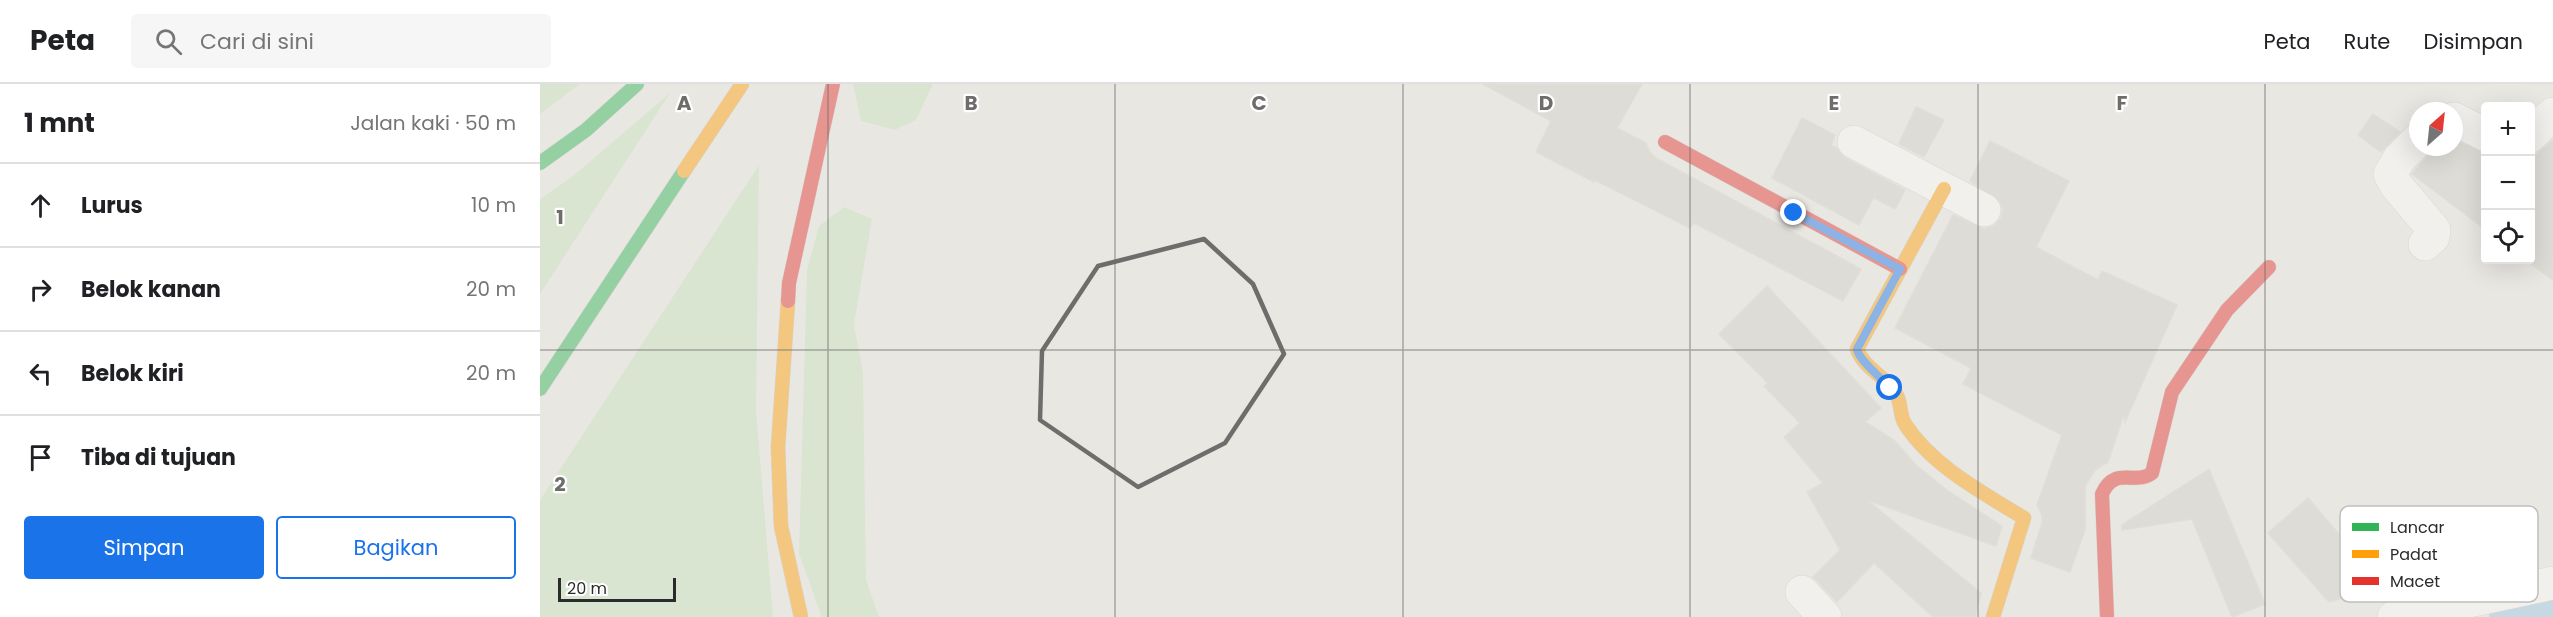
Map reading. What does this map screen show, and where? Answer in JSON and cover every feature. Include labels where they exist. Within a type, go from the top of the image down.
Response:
[{"type":"main road","points":[[540,163],[586,130],[637,84]]},
{"type":"main road","points":[[540,389],[742,84]]},
{"type":"main road","points":[[801,617],[781,525],[778,447],[789,283],[833,84]]},
{"type":"main road","points":[[1665,142],[1900,269]]},
{"type":"main road","points":[[1944,189],[1859,342],[1858,355],[1897,394],[1904,422],[1926,448],[1967,481],[2024,518],[1993,617]]},
{"type":"main road","points":[[2107,617],[2102,494],[2105,484],[2113,478],[2147,477],[2152,472],[2172,392],[2227,309],[2269,267]]},
{"type":"street","points":[[2535,131],[2553,114]]},
{"type":"street","points":[[2463,124],[2481,132]]},
{"type":"street","points":[[1854,142],[1983,210]]},
{"type":"street","points":[[2409,149],[2399,159],[2390,174],[2396,185],[2434,230],[2433,237],[2425,244]]},
{"type":"street","points":[[2538,587],[2553,584]]},
{"type":"street","points":[[1802,592],[1825,617]]},
{"type":"street","points":[[2394,617],[2466,602]]},
{"type":"highlighted area","points":[[1204,239],[1253,284],[1284,354],[1225,443],[1138,487],[1040,420],[1042,351],[1098,266]]},
{"type":"green space","points":[[540,84],[580,84],[540,114]]},
{"type":"green space","points":[[853,84],[933,84],[916,120],[895,130],[861,121]]},
{"type":"green space","points":[[670,93],[540,294],[540,199],[573,176]]},
{"type":"green space","points":[[759,165],[756,410],[773,617],[540,617],[540,500]]},
{"type":"green space","points":[[844,207],[872,219],[854,324],[863,373],[866,580],[879,617],[822,617],[799,554],[807,270],[819,226]]},
{"type":"building","points":[[1483,84],[1642,84],[1617,128],[1646,143],[1649,151],[1656,158],[1861,269],[1843,301],[1694,223],[1690,228],[1595,180],[1594,182],[1536,152],[1551,121]]},
{"type":"building","points":[[1916,107],[1944,120],[1924,157],[1899,144]]},
{"type":"building","points":[[2373,114],[2400,132],[2381,152],[2358,135]]},
{"type":"building","points":[[1802,118],[1835,135],[1831,145],[1837,148],[1845,158],[1905,190],[1895,209],[1874,198],[1879,187],[1859,225],[1772,178]]},
{"type":"building","points":[[2553,140],[2553,280],[2531,264],[2535,264],[2535,157]]},
{"type":"building","points":[[1990,141],[2069,181],[2036,247],[2098,280],[2102,271],[2177,305],[2125,422],[2124,414],[2108,462],[2095,470],[2085,486],[2085,530],[2070,572],[2031,558],[2042,523],[2042,515],[2037,505],[2062,435],[1963,384],[1971,368],[1895,328],[1953,215],[1984,229],[1994,226],[2001,218],[2003,209],[1999,200],[1970,181]]},
{"type":"building","points":[[2463,144],[2481,151],[2481,226],[2412,174],[2428,156],[2463,156]]},
{"type":"building","points":[[1767,286],[1881,408],[1865,422],[1894,440],[1916,465],[1948,491],[2002,526],[1996,546],[1867,500],[1981,593],[1975,617],[1933,617],[1874,563],[1837,602],[1813,577],[1840,550],[1807,492],[1823,483],[1784,437],[1800,423],[1764,386],[1768,383],[1719,334]]},
{"type":"building","points":[[2209,469],[2265,604],[2232,617],[2192,519],[2122,530],[2122,525]]},
{"type":"building","points":[[2308,498],[2340,535],[2340,599],[2329,602],[2268,533]]},
{"type":"waterway","points":[[2524,617],[2553,611]]},
{"type":"traffic: fast","points":[[540,163],[586,130],[637,84]]},
{"type":"traffic: fast","points":[[540,389],[684,171]]},
{"type":"traffic: slow","points":[[684,171],[742,84]]},
{"type":"traffic: slow","points":[[1944,189],[1857,349],[1865,362],[1892,388],[1898,398],[1905,424],[1929,453],[1959,477],[2024,518],[1993,617]]},
{"type":"traffic: slow","points":[[788,301],[778,447],[781,526],[801,617]]},
{"type":"traffic: jam","points":[[788,301],[789,283],[833,84]]},
{"type":"traffic: jam","points":[[1665,142],[1900,269]]},
{"type":"traffic: jam","points":[[2107,617],[2102,494],[2113,480],[2139,478],[2152,473],[2172,392],[2227,310],[2269,267]]},
{"type":"route","points":[[1794,213],[1900,269],[1857,349],[1858,355],[1878,372],[1890,388]]}]
